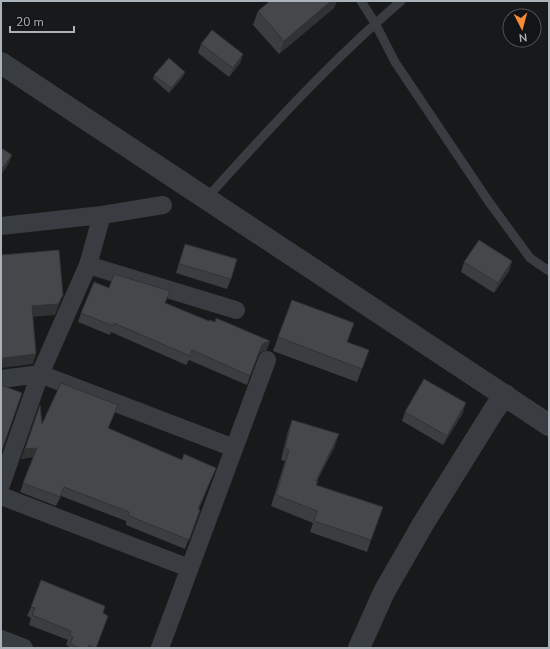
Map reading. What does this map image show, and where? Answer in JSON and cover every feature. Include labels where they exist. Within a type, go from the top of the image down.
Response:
[{"type":"street","points":[[1,63],[549,425]]},
{"type":"street","points":[[1,226],[102,215],[163,205]]},
{"type":"street","points":[[1,485],[40,374],[76,296],[88,265],[102,215]]},
{"type":"street","points":[[88,265],[236,310]]},
{"type":"street","points":[[160,648],[267,360]]},
{"type":"street","points":[[1,379],[40,374],[234,448]]},
{"type":"street","points":[[359,648],[384,592],[423,524],[494,410],[505,395]]},
{"type":"street","points":[[1,496],[189,568]]},
{"type":"street","points":[[1,639],[24,648]]},
{"type":"lane","points":[[361,1],[376,23],[395,62],[489,202],[530,258],[549,271]]},
{"type":"lane","points":[[206,199],[284,112],[376,23],[401,1]]},
{"type":"building","points":[[270,1],[331,1],[284,41],[258,11]]},
{"type":"building","points":[[212,30],[243,54],[233,68],[201,44]]},
{"type":"building","points":[[169,58],[185,72],[171,88],[154,75]]},
{"type":"building","points":[[1,148],[12,155],[1,170]]},
{"type":"building","points":[[479,240],[512,261],[498,283],[464,262]]},
{"type":"building","points":[[185,244],[237,259],[231,279],[179,264]]},
{"type":"building","points":[[59,250],[63,295],[58,304],[32,306],[36,354],[1,359],[1,255]]},
{"type":"building","points":[[114,274],[170,291],[165,303],[209,321],[215,322],[216,318],[270,341],[264,343],[261,347],[250,376],[192,350],[190,356],[114,323],[113,326],[81,313],[94,282],[109,288]]},
{"type":"building","points":[[292,300],[354,323],[347,342],[369,350],[362,369],[278,337]]},
{"type":"building","points":[[424,379],[466,403],[447,436],[405,412]]},
{"type":"building","points":[[61,383],[118,405],[108,428],[182,460],[184,454],[216,468],[198,509],[200,510],[189,540],[129,516],[129,512],[64,487],[60,497],[23,483],[37,448],[25,449],[40,405],[42,424]]},
{"type":"building","points":[[1,385],[22,393],[2,450],[1,450]]},
{"type":"building","points":[[292,420],[339,434],[316,481],[318,481],[316,485],[383,507],[371,540],[314,521],[317,511],[276,495],[289,450],[285,448]]},
{"type":"building","points":[[41,580],[105,606],[103,613],[108,616],[96,648],[89,645],[88,648],[81,648],[70,644],[73,637],[70,635],[71,631],[32,615],[35,608],[31,607]]}]
